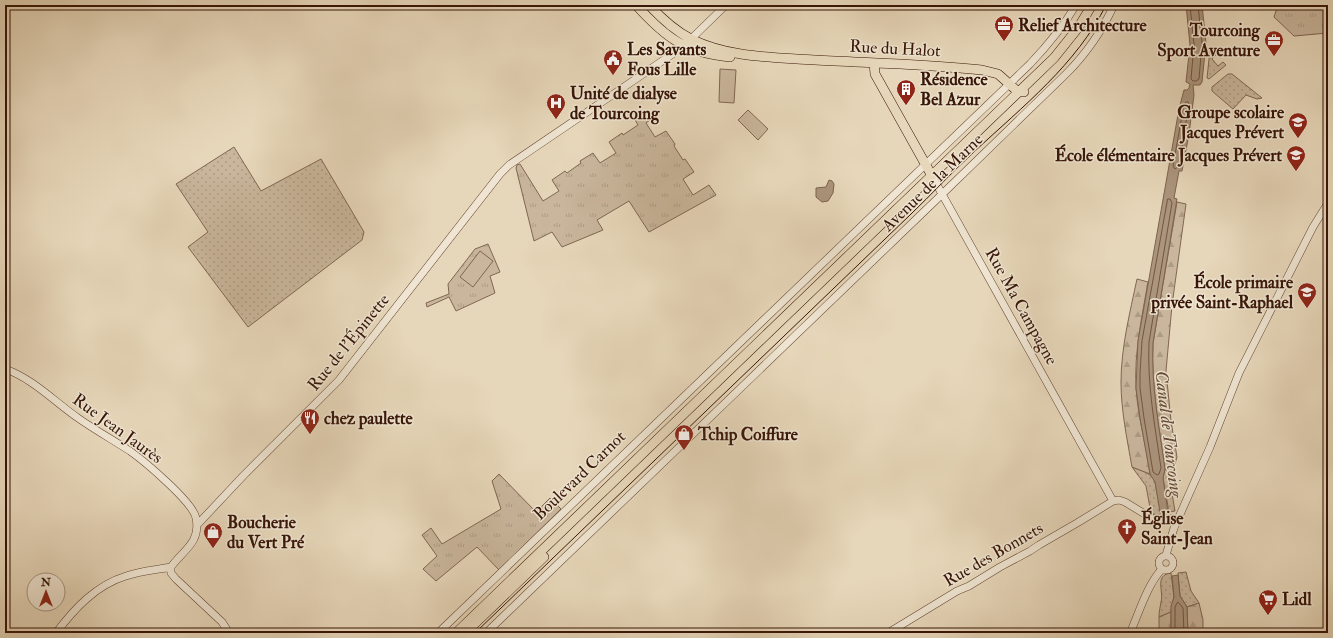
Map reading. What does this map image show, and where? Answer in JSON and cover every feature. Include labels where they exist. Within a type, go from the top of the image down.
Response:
[{"type":"main road","name":"Rue du Halot","points":[[636,5],[658,29],[683,45],[697,51],[716,55],[748,58],[775,57]]},
{"type":"main road","name":"Rue du Halot","points":[[649,5],[670,25],[691,39],[726,51],[775,57],[987,71],[998,74],[1023,92]]},
{"type":"main road","name":"Avenue de la Marne","points":[[1023,92],[1078,28],[1092,5]]},
{"type":"main road","name":"Avenue de la Marne","points":[[750,355],[1072,46],[1098,5]]},
{"type":"main road","name":"Rue Ma Campagne","points":[[874,63],[875,74],[933,179]]},
{"type":"main road","name":"Boulevard Carnot","points":[[456,633],[750,355]]},
{"type":"main road","name":"Boulevard Carnot","points":[[465,633],[750,355]]},
{"type":"street","name":"Rue de l'Épinette","points":[[197,525],[339,380],[500,174],[509,165],[646,72],[683,45],[726,5]]},
{"type":"street","name":"Avenue de la Marne","points":[[742,340],[1046,47],[1061,29],[1076,5]]},
{"type":"street","name":"Avenue de la Marne","points":[[486,633],[942,195],[1074,66],[1096,37],[1114,5]]},
{"type":"street","name":"Rue Ma Campagne","points":[[933,179],[1113,501]]},
{"type":"street","points":[[1166,556],[1171,536],[1210,447],[1239,373],[1310,232],[1328,203]]},
{"type":"street","name":"Boulevard Carnot","points":[[438,633],[742,340]]},
{"type":"street","name":"Rue Jean Jaurès","points":[[5,369],[25,379],[87,425],[135,455],[184,498],[195,515],[197,525]]},
{"type":"street","points":[[1113,501],[1119,500],[1125,502],[1153,519],[1169,518],[1177,521]]},
{"type":"street","name":"Rue des Bonnets","points":[[888,633],[952,594],[969,586],[1030,551],[1039,544],[1113,501]]},
{"type":"street","points":[[56,633],[86,599],[106,584],[132,574],[171,567],[193,542],[197,525]]},
{"type":"street","points":[[1166,556],[1172,559],[1173,565],[1169,570],[1162,569],[1159,566],[1159,560],[1161,557],[1166,556]]},
{"type":"street","points":[[171,567],[171,573],[176,580],[222,622],[229,633]]},
{"type":"street","points":[[1130,633],[1156,576],[1162,569]]},
{"type":"green space","points":[[1278,5],[1328,5],[1328,33],[1294,36],[1274,17]]},
{"type":"green space","points":[[1210,50],[1216,55],[1212,59],[1218,66],[1223,62],[1226,65],[1209,79],[1207,78]]},
{"type":"green space","points":[[720,69],[736,70],[734,103],[719,102]]},
{"type":"green space","points":[[1228,74],[1232,74],[1262,98],[1257,99],[1246,95],[1233,109],[1212,91],[1212,87]]},
{"type":"green space","points":[[748,110],[768,129],[758,140],[738,120]]},
{"type":"green space","points":[[640,114],[642,117],[646,115],[650,120],[646,123],[655,137],[666,131],[683,160],[685,159],[694,172],[683,179],[693,195],[709,185],[716,195],[649,232],[629,201],[597,220],[603,230],[562,247],[552,232],[534,241],[516,168],[517,165],[520,164],[543,201],[559,191],[552,180],[565,171],[567,173],[581,163],[580,161],[593,153],[600,163],[616,153],[609,142],[638,125],[634,118]]},
{"type":"green space","points":[[234,147],[261,191],[321,159],[364,232],[362,240],[248,327],[188,247],[208,232],[176,184]]},
{"type":"green space","points":[[1177,202],[1186,204],[1172,305],[1166,371],[1171,421],[1177,457],[1174,467],[1165,469],[1154,390],[1153,343]]},
{"type":"green space","points":[[488,244],[500,272],[490,276],[495,293],[456,311],[449,297],[427,307],[426,303],[449,294],[448,284],[475,249]]},
{"type":"green space","points":[[480,251],[493,261],[473,287],[460,277]]},
{"type":"green space","points":[[1137,279],[1148,282],[1136,361],[1136,388],[1138,410],[1150,474],[1132,467],[1121,393],[1121,369],[1124,343]]},
{"type":"green space","points":[[1132,467],[1145,472],[1151,476],[1155,482],[1161,514],[1155,515],[1151,513],[1146,486]]},
{"type":"green space","points":[[1174,467],[1170,482],[1175,511],[1169,512],[1163,478],[1165,469]]},
{"type":"green space","points":[[499,474],[536,512],[550,498],[561,509],[499,570],[477,547],[436,581],[423,569],[437,556],[422,535],[431,528],[442,544],[501,509],[492,481]]},
{"type":"green space","points":[[1186,572],[1191,591],[1199,603],[1187,607],[1180,596],[1178,573]]},
{"type":"green space","points":[[1171,573],[1174,597],[1171,612],[1159,617],[1162,598],[1161,580],[1166,574]]},
{"type":"green space","points":[[1199,603],[1203,620],[1203,633],[1188,633],[1187,607]]},
{"type":"green space","points":[[1171,612],[1171,633],[1159,633],[1159,617]]},
{"type":"water","points":[[1186,5],[1202,5],[1206,43],[1202,82],[1200,85],[1193,85],[1194,95],[1189,134],[1182,171],[1179,171],[1174,198],[1177,199],[1153,343],[1154,390],[1165,469],[1163,478],[1168,512],[1160,512],[1155,482],[1150,474],[1136,388],[1138,341],[1179,109],[1184,90],[1189,88],[1190,84],[1186,82],[1190,45]]},
{"type":"water","points":[[829,180],[834,184],[833,193],[828,201],[822,202],[816,197],[816,188],[826,187]]},
{"type":"water","points":[[1178,575],[1180,596],[1187,607],[1188,633],[1171,633],[1171,606],[1174,597],[1172,576]]},
{"type":"tram line","points":[[475,633],[967,159],[1047,84],[1080,47],[1106,5]]},
{"type":"place","name":"Relief Architecture","points":[[1004,42]]},
{"type":"place","name":"Tourcoing Sport Aventure","points":[[1274,57]]},
{"type":"place","name":"Les Savants Fous Lille","points":[[613,76]]},
{"type":"place","name":"Résidence Bel Azur","points":[[906,106]]},
{"type":"place","name":"Unité de dialyse de Tourcoing","points":[[556,120]]},
{"type":"place","name":"Groupe scolaire Jacques Prévert","points":[[1298,139]]},
{"type":"place","name":"École élémentaire Jacques Prévert","points":[[1296,172]]},
{"type":"place","name":"École primaire privée Saint-Raphael","points":[[1307,309]]},
{"type":"place","name":"chez paulette","points":[[310,435]]},
{"type":"place","name":"Tchip Coiffure","points":[[684,451]]},
{"type":"place","name":"Église Saint-Jean","points":[[1127,545]]},
{"type":"place","name":"Boucherie du Vert Pré","points":[[213,549]]},
{"type":"place","name":"Lidl","points":[[1268,616]]},
{"type":"water label","name":"Canal de Tourcoing","points":[[1169,434]]}]
